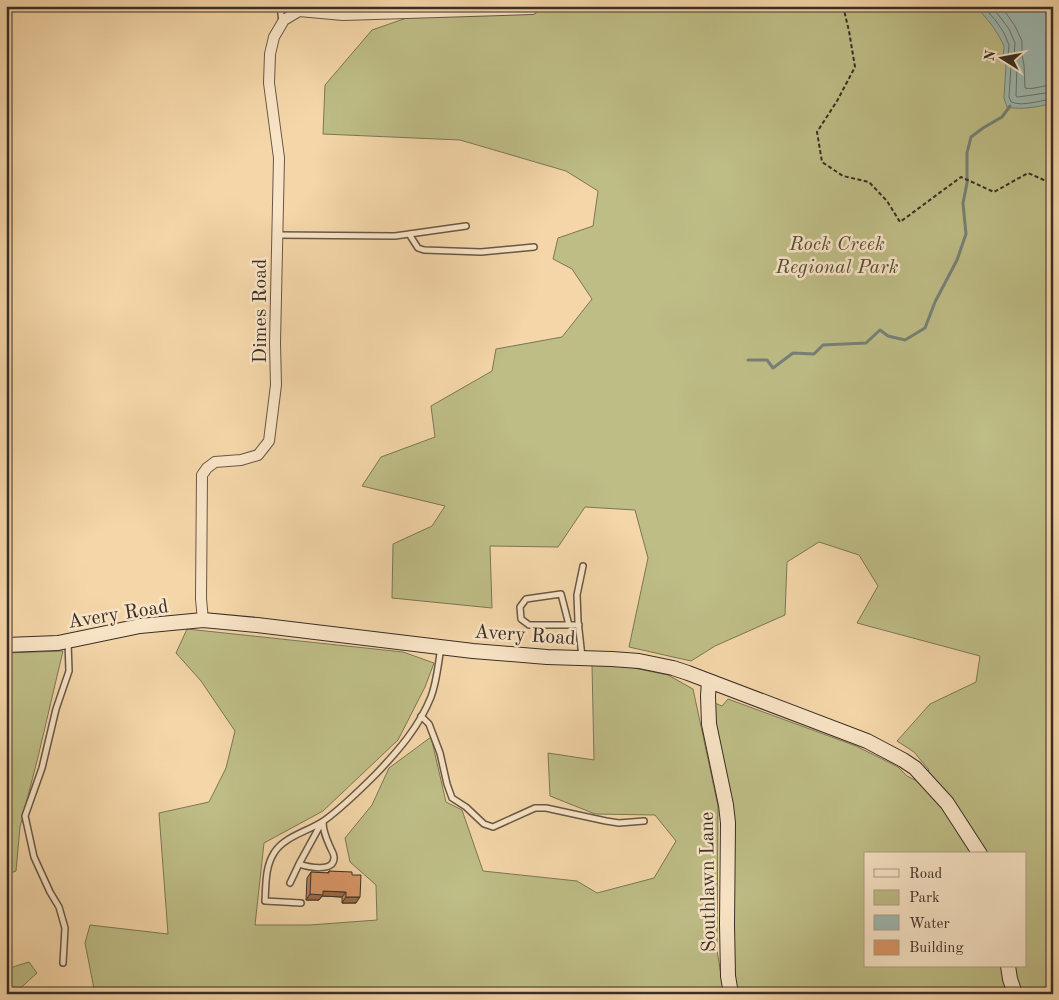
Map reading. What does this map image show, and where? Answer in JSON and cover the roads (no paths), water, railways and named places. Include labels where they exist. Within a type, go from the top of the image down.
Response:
[{"type":"street","points":[[282,23],[299,11],[343,16],[532,9]]},
{"type":"street","name":"Dimes Road","points":[[203,620],[200,599],[202,475],[215,462],[241,460],[258,455],[270,441],[276,385],[275,342],[279,158],[269,83],[270,54],[274,37],[282,23]]},
{"type":"street","name":"Avery Road","points":[[6,646],[58,643],[140,626],[203,620],[441,648],[538,656],[612,659],[657,664],[673,668],[867,741],[903,760],[915,768],[947,803],[979,852]]},
{"type":"street","name":"Southlawn Lane","points":[[709,682],[709,724],[728,823],[727,924],[728,976],[731,994]]},
{"type":"street","points":[[1008,968],[1015,994]]},
{"type":"lane","points":[[280,6],[282,23]]},
{"type":"lane","points":[[277,235],[396,236],[466,226]]},
{"type":"lane","points":[[409,234],[418,248],[424,250],[481,252],[534,247]]},
{"type":"lane","points":[[582,658],[577,596],[583,566]]},
{"type":"lane","points":[[569,625],[561,594],[526,599],[520,607],[520,618],[529,625],[569,625],[578,625]]},
{"type":"lane","points":[[63,964],[65,928],[59,907],[34,857],[25,816],[42,768],[56,709],[69,671],[68,641]]},
{"type":"lane","points":[[301,903],[265,901],[266,874],[274,853],[280,846],[322,822],[345,805],[395,754],[412,732],[431,696],[441,648]]},
{"type":"lane","points":[[421,716],[429,724],[440,753],[452,798],[466,807],[484,824],[493,827],[534,808],[546,808],[606,822],[644,821]]},
{"type":"lane","points":[[299,864],[324,868],[332,862],[334,857],[323,830],[322,822]]},
{"type":"lane","points":[[290,883],[322,822]]},
{"type":"water","points":[[976,6],[1053,6],[1053,103],[1030,108],[1007,107],[1004,98],[1006,66],[1003,57],[1004,46],[991,24]]},
{"type":"waterway","points":[[748,360],[767,360],[773,368],[793,353],[814,354],[823,345],[866,343],[880,330],[888,336],[905,340],[925,328],[935,302],[957,260],[966,234],[963,203],[967,183],[967,153],[971,137],[1002,117],[1010,106]]},
{"type":"park label","name":"Rock Creek Regional Park","points":[[837,254]]}]
